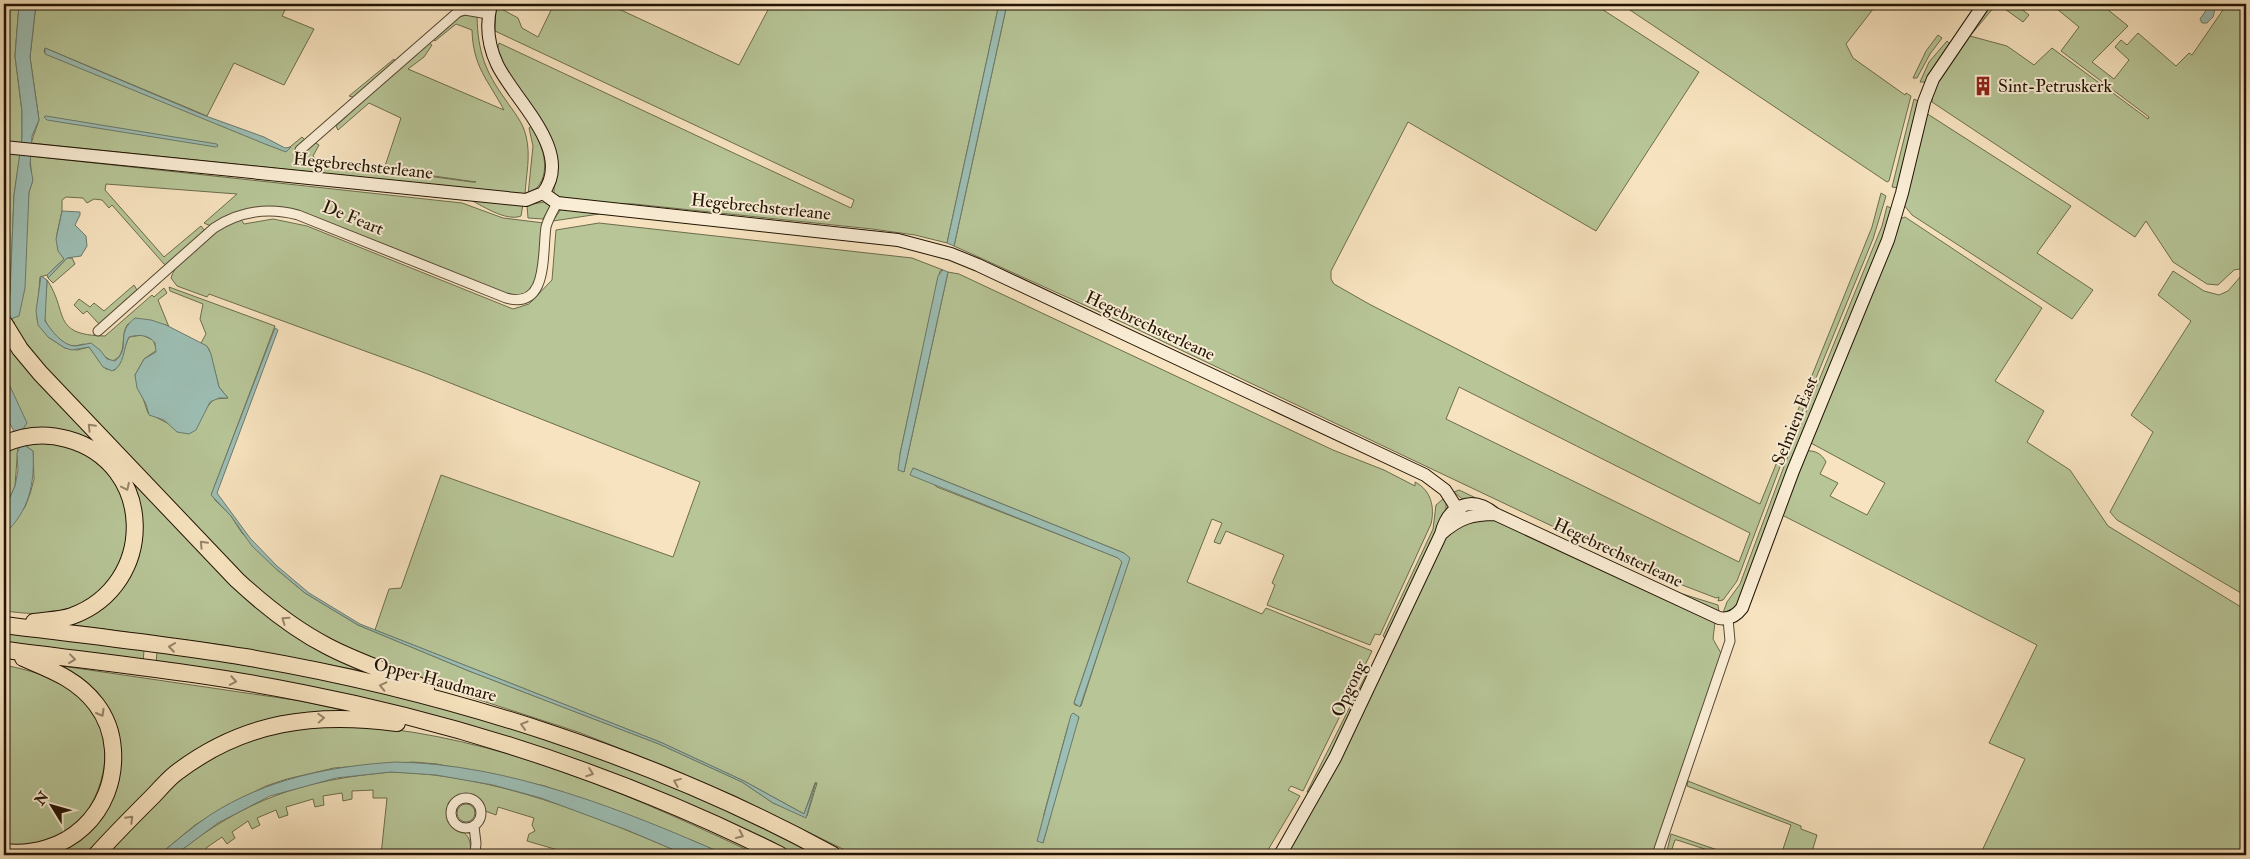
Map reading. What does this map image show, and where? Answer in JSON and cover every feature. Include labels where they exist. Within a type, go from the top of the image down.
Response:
[{"type":"highway","points":[[6,327],[40,373],[232,574],[262,602],[282,618],[326,646],[464,707]]},
{"type":"highway","points":[[4,625],[60,619],[94,605],[118,580],[127,566],[134,547],[135,524],[130,497],[122,480],[110,464],[94,450],[72,440],[50,435],[15,440]]},
{"type":"highway","name":"Opper Haudmare","points":[[4,625],[246,657],[334,674],[424,695],[540,730],[616,756],[722,800],[826,852],[843,855]]},
{"type":"highway","points":[[5,650],[202,676],[301,692],[365,706],[469,734],[595,775],[699,817],[780,855]]},
{"type":"highway","points":[[4,852],[30,853],[53,847],[89,822],[102,804],[113,774],[110,733],[105,717],[88,694],[65,676],[5,650]]},
{"type":"highway","points":[[96,855],[175,774],[217,747],[251,733],[306,719],[334,718],[365,719],[469,734]]},
{"type":"street","name":"Selmien East","points":[[1728,619],[1742,608],[1793,471],[1888,240],[1902,193],[1924,102],[1933,79],[1984,4]]},
{"type":"street","points":[[300,150],[458,12],[490,9],[489,37],[497,63],[543,133],[548,148],[550,175],[543,193]]},
{"type":"street","name":"Hegebrechsterleane","points":[[4,147],[526,200],[543,193],[557,203],[859,235],[911,243],[951,254],[1425,475],[1442,487],[1460,513],[1476,505],[1707,613],[1719,618],[1728,619]]},
{"type":"street","name":"De Feart","points":[[98,331],[214,228],[229,218],[259,211],[298,215],[506,298],[520,299],[532,294],[540,283],[547,226],[557,203]]},
{"type":"street","name":"Opgong","points":[[1280,855],[1335,758],[1441,534],[1446,519],[1460,513]]},
{"type":"street","points":[[1657,855],[1730,641],[1728,619]]},
{"type":"street","points":[[474,827],[475,855]]},
{"type":"green space","points":[[4,4],[19,4],[15,56],[22,111],[22,142],[14,195],[10,294],[8,307],[5,310]]},
{"type":"green space","points":[[36,4],[288,4],[282,16],[314,29],[284,85],[234,63],[207,116],[45,48],[44,52],[285,151],[302,137],[306,141],[296,150],[300,154],[314,142],[319,145],[313,156],[318,161],[472,182],[476,182],[384,169],[401,118],[369,103],[338,130],[336,126],[427,42],[432,45],[424,57],[408,69],[504,110],[478,64],[472,30],[456,24],[435,41],[433,39],[447,25],[458,18],[470,15],[477,17],[479,41],[484,61],[492,79],[525,131],[528,158],[525,194],[31,143],[39,120],[30,57]]},
{"type":"green space","points":[[554,4],[608,4],[739,65],[771,4],[999,4],[947,243],[915,235],[872,229],[634,204],[602,203],[560,197],[554,194],[554,166],[503,67],[497,51],[499,43],[851,208],[854,200],[495,31],[496,6],[518,18],[522,28],[538,37]]},
{"type":"green space","points":[[1007,4],[1594,4],[1699,72],[1596,231],[1408,122],[1331,271],[1331,279],[1334,284],[1369,304],[1760,504],[1872,227],[1881,193],[1886,196],[1873,239],[1786,451],[1737,581],[1723,600],[1718,601],[1719,597],[1716,598],[1651,573],[1126,324],[954,246]],"holes":[[[1459,387],[1750,533],[1739,562],[1446,419]]]},
{"type":"green space","points":[[1621,4],[1877,4],[1846,44],[1853,58],[1905,95],[1906,93],[1911,96],[1889,181],[1887,182]]},
{"type":"green space","points":[[1990,4],[1994,7],[1970,36],[2007,46],[2034,65],[2052,48],[2148,119],[2149,117],[2061,51],[2079,27],[2051,4],[2101,4],[2128,26],[2092,62],[2114,79],[2129,60],[2115,47],[2121,40],[2127,45],[2138,33],[2176,66],[2189,53],[2192,55],[2227,4],[2246,4],[2246,268],[2234,270],[2218,285],[2207,284],[2173,262],[2146,221],[2135,237],[1932,102],[1933,93],[1938,81],[1965,38]]},
{"type":"green space","points":[[1998,4],[2022,4],[2019,7],[2029,15],[2023,22]]},
{"type":"green space","points":[[1938,35],[1942,38],[1930,54],[1917,78],[1913,78],[1926,51]]},
{"type":"green space","points":[[1947,41],[1950,44],[1927,82],[1920,82],[1929,62]]},
{"type":"green space","points":[[394,59],[395,63],[356,98],[349,96]]},
{"type":"green space","points":[[1914,99],[1918,101],[1899,188],[1892,187]]},
{"type":"green space","points":[[1926,113],[2071,206],[2037,253],[2093,290],[2072,319],[1912,215],[1904,205]]},
{"type":"green space","points":[[531,126],[543,153],[544,172],[542,180],[528,195],[533,146],[529,128]]},
{"type":"green space","points":[[30,156],[462,203],[503,218],[544,223],[539,276],[533,289],[517,296],[507,296],[291,211],[259,208],[230,215],[211,226],[204,223],[237,194],[106,184],[105,190],[164,257],[201,226],[205,231],[167,265],[164,264],[112,205],[109,208],[102,200],[94,199],[87,203],[83,198],[66,197],[62,200],[62,211],[57,234],[60,252],[64,259],[47,275],[40,277],[37,319],[48,337],[65,348],[77,350],[89,347],[106,369],[115,370],[129,337],[142,335],[153,340],[157,350],[144,359],[135,375],[148,413],[167,423],[203,412],[214,399],[228,398],[219,387],[209,349],[201,343],[206,334],[200,319],[203,304],[170,291],[169,287],[275,326],[212,493],[215,500],[231,516],[242,533],[275,568],[305,593],[358,625],[469,671],[659,744],[742,782],[773,803],[807,816],[817,783],[815,783],[804,814],[744,781],[660,742],[375,630],[389,589],[401,588],[441,475],[673,557],[700,482],[425,373],[209,294],[207,297],[177,286],[171,278],[181,260],[211,236],[240,218],[244,224],[273,219],[307,226],[513,309],[529,304],[552,280],[556,230],[599,223],[912,258],[943,270],[940,271],[900,454],[904,472],[948,272],[959,274],[1333,450],[1384,470],[1415,486],[1415,482],[1428,494],[1432,505],[1431,524],[1380,635],[1375,634],[1370,645],[1267,605],[1275,585],[1272,583],[1284,555],[1226,531],[1220,544],[1214,542],[1222,523],[1212,519],[1187,582],[1262,614],[1266,608],[1372,651],[1303,791],[1291,786],[1288,790],[1300,796],[1265,855],[1041,855],[1042,850],[1035,849],[1033,855],[855,855],[735,796],[670,768],[578,732],[452,691],[357,653],[303,625],[255,588],[45,368],[12,324],[15,323],[12,320],[29,192],[32,183]],"holes":[[[913,468],[1124,553],[1129,558],[1081,706],[1074,703],[1122,562],[1119,558],[937,487]],[[1079,717],[1074,729],[1043,843],[1044,814],[1068,726]]]},
{"type":"green space","points":[[467,198],[523,204],[521,216],[508,217],[501,215]]},
{"type":"green space","points":[[544,202],[550,206],[543,219],[528,218],[527,205]]},
{"type":"green space","points":[[1887,206],[1894,210],[1743,596],[1735,608],[1723,613],[1727,602],[1740,584],[1786,461],[1882,226]]},
{"type":"green space","points":[[561,209],[599,214],[553,221]]},
{"type":"green space","points":[[1905,217],[2042,308],[1995,381],[2044,411],[2027,442],[2070,470],[2108,526],[2246,610],[2246,855],[1980,855],[2025,759],[1989,743],[2037,645],[1780,514],[1806,451],[1818,453],[1822,457],[1826,462],[1820,474],[1838,483],[1830,496],[1867,515],[1885,483],[1809,442],[1900,219]]},
{"type":"green space","points":[[67,258],[72,258],[75,264],[53,283],[48,278]]},
{"type":"green space","points":[[2173,271],[2204,291],[2219,295],[2228,291],[2241,276],[2246,276],[2246,596],[2117,520],[2110,512],[2153,432],[2131,415],[2191,321],[2158,295]]},
{"type":"green space","points":[[47,280],[54,292],[64,320],[68,326],[76,331],[88,335],[105,336],[152,295],[154,297],[164,288],[167,293],[158,300],[169,327],[166,325],[128,324],[125,329],[122,350],[117,358],[112,361],[84,344],[68,345],[54,334],[45,319]]},
{"type":"green space","points":[[134,285],[137,290],[99,324],[87,311],[83,314],[74,305],[79,299],[90,307],[94,303],[104,311]]},
{"type":"green space","points":[[4,336],[240,587],[368,672],[223,645],[58,623],[89,611],[137,539],[110,460],[24,433],[5,373]]},
{"type":"green space","points":[[26,443],[64,446],[87,455],[100,466],[115,484],[124,505],[127,527],[124,549],[116,569],[104,587],[86,602],[57,613],[34,614],[4,611],[4,534],[25,507],[34,479],[33,451],[27,447]]},
{"type":"green space","points":[[18,446],[15,486],[4,510],[4,451]]},
{"type":"green space","points":[[1459,490],[1673,591],[1718,605],[1719,612],[1461,498],[1454,492]]},
{"type":"green space","points":[[1443,499],[1446,503],[1446,510],[1386,638],[1383,636],[1433,529],[1436,505]]},
{"type":"green space","points":[[1478,518],[1497,521],[1715,622],[1713,639],[1722,655],[1653,855],[1284,855],[1446,537],[1451,530]]},
{"type":"green space","points":[[4,632],[144,650],[143,663],[4,645]]},
{"type":"green space","points":[[157,651],[323,678],[499,722],[655,778],[822,855],[791,855],[736,828],[576,762],[156,665]]},
{"type":"green space","points":[[4,665],[46,676],[74,692],[94,711],[104,740],[105,756],[99,787],[82,818],[73,829],[65,834],[57,838],[31,844],[4,846]]},
{"type":"green space","points":[[55,665],[301,701],[360,714],[213,741],[181,759],[90,855],[36,855],[103,810],[112,729]]},
{"type":"green space","points":[[1367,673],[1369,677],[1342,734],[1310,792],[1307,792]]},
{"type":"green space","points":[[307,726],[390,729],[438,737],[532,761],[624,795],[758,855],[726,855],[545,786],[437,764],[413,762],[334,768],[287,779],[266,786],[228,805],[195,825],[159,855],[104,855],[168,788],[182,775],[212,754],[245,740]]},
{"type":"green space","points":[[391,772],[430,774],[468,780],[542,799],[615,825],[686,855],[647,855],[634,851],[632,855],[575,855],[527,841],[529,834],[535,831],[532,825],[534,818],[498,807],[496,815],[485,811],[477,799],[465,796],[453,801],[449,814],[451,821],[469,839],[470,855],[463,855],[463,853],[453,849],[449,855],[381,855],[387,798],[373,798],[373,790],[352,791],[352,799],[343,801],[342,793],[323,796],[324,805],[315,807],[313,799],[286,807],[288,815],[279,818],[276,810],[257,818],[260,825],[252,829],[248,821],[232,832],[235,838],[227,844],[222,837],[206,848],[209,855],[175,855],[226,820],[251,806],[276,796],[330,780]]},
{"type":"green space","points":[[1688,781],[1801,826],[1801,829],[1817,835],[1811,855],[1781,855],[1791,825],[1687,786]]},
{"type":"green space","points":[[466,804],[472,807],[475,813],[472,819],[466,822],[460,819],[457,813],[460,807]]},
{"type":"green space","points":[[1671,834],[1732,855],[1723,855],[1677,840],[1675,840],[1671,852],[1667,851]]},
{"type":"water","points":[[19,4],[36,4],[30,57],[39,120],[32,136],[30,165],[33,180],[29,192],[25,288],[19,316],[13,318],[4,336],[4,325],[10,294],[14,195],[22,138],[22,111],[15,56]]},
{"type":"water","points":[[999,4],[1007,4],[954,246],[947,243]]},
{"type":"water","points":[[2209,6],[2215,9],[2213,17],[2207,23],[2202,23],[2200,19]]},
{"type":"water","points":[[45,48],[203,115],[264,137],[285,148],[291,147],[286,152],[265,144],[45,54]]},
{"type":"water","points":[[44,117],[217,144],[218,146],[47,120]]},
{"type":"water","points":[[62,211],[80,212],[75,225],[86,236],[87,246],[81,256],[67,258],[48,278],[47,275],[64,259],[58,251],[56,239]]},
{"type":"water","points":[[943,270],[948,272],[904,472],[898,470],[900,454],[938,276]]},
{"type":"water","points":[[41,276],[47,280],[45,321],[65,343],[74,346],[91,343],[107,359],[115,361],[122,351],[125,330],[135,318],[151,320],[166,325],[207,346],[211,354],[219,387],[228,398],[219,398],[210,402],[196,430],[189,434],[177,432],[164,420],[149,415],[146,404],[137,388],[135,375],[144,359],[156,352],[155,343],[150,338],[144,336],[129,337],[122,361],[112,371],[103,367],[89,347],[72,350],[65,348],[48,337],[38,325],[36,311]]},
{"type":"water","points":[[275,328],[278,330],[217,493],[250,538],[277,566],[309,593],[360,624],[660,742],[744,781],[804,814],[816,782],[806,818],[773,803],[742,782],[659,744],[469,671],[358,625],[305,593],[275,568],[252,546],[231,516],[211,495]]},
{"type":"water","points":[[4,365],[9,384],[27,423],[23,429],[27,447],[33,451],[33,474],[25,507],[13,525],[4,534],[4,511],[15,486],[18,470],[17,453],[19,449],[14,431],[4,413]]},
{"type":"water","points":[[913,468],[1124,553],[1130,558],[1080,707],[1074,703],[1122,562],[1118,558],[910,475]]},
{"type":"water","points":[[1073,713],[1079,717],[1043,843],[1037,841]]},
{"type":"water","points":[[396,762],[481,771],[523,780],[607,806],[726,855],[686,855],[627,830],[541,798],[493,785],[436,775],[391,772],[336,778],[270,796],[218,823],[175,855],[159,855],[210,815],[253,792],[299,776],[347,767]]},
{"type":"place","name":"Sint-Petruskerk","points":[[1983,86]]}]
